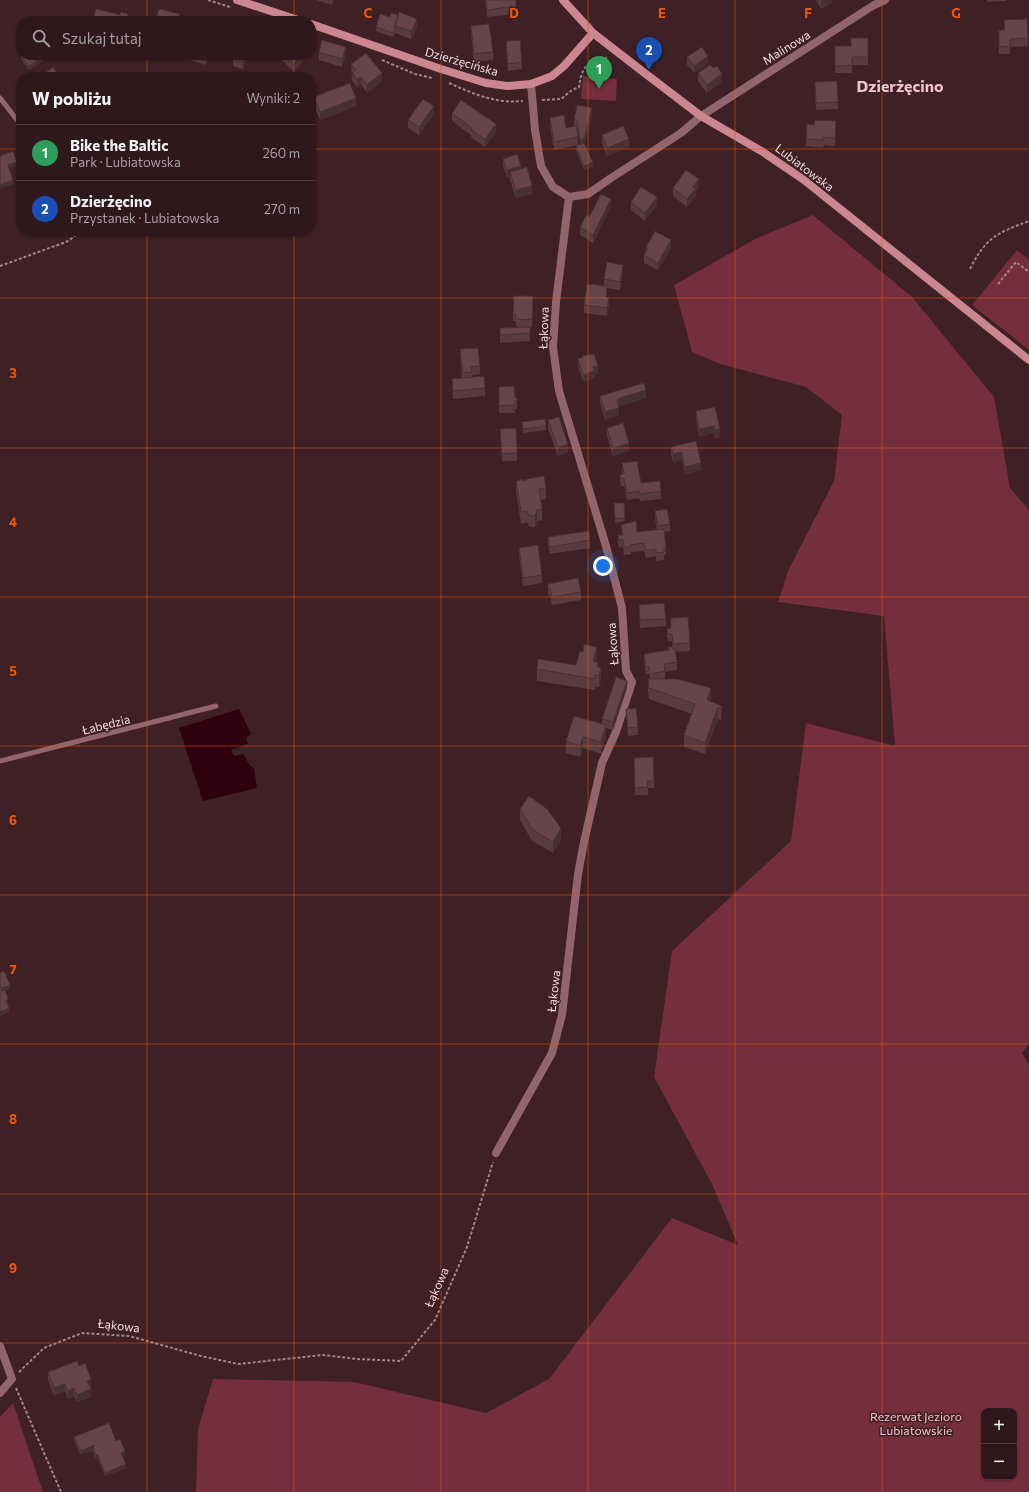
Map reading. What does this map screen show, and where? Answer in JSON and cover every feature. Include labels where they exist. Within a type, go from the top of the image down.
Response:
[{"type":"street","points":[[237,0],[286,16]]},
{"type":"street","name":"Lubiatowska","points":[[563,0],[593,33],[701,116],[763,152],[804,180],[1029,360]]},
{"type":"street","name":"Malinowa","points":[[701,116],[874,3],[885,0]]},
{"type":"street","name":"Dzierżęcińska","points":[[316,26],[441,69],[486,82],[507,86],[531,84],[552,76],[564,66],[593,33]]},
{"type":"street","points":[[531,84],[540,166],[553,187],[569,197],[588,194],[681,133],[701,116]]},
{"type":"street","name":"Łąkowa","points":[[496,1153],[552,1052],[562,1014],[584,842],[602,763],[616,732],[632,682],[626,671],[622,608],[606,546],[559,391],[553,347],[556,302],[569,197]]},
{"type":"street","points":[[0,1346],[12,1379],[0,1393]]},
{"type":"lane","points":[[0,98],[16,119]]},
{"type":"lane","name":"Łabędzia","points":[[0,762],[216,706]]},
{"type":"path","points":[[533,100],[562,99],[572,90],[579,88],[584,67],[599,58],[609,58]]},
{"type":"path","points":[[970,269],[976,257],[994,236],[1003,230],[1029,221]]},
{"type":"path","points":[[0,266],[66,242],[74,236]]},
{"type":"path","points":[[998,284],[1016,262],[1029,272]]},
{"type":"path","name":"Łąkowa","points":[[12,1379],[44,1348],[82,1334],[129,1336],[201,1356],[238,1364],[322,1355],[357,1359],[401,1361],[435,1320],[467,1247],[496,1153]]},
{"type":"path","points":[[12,1379],[61,1492]]},
{"type":"green space","points":[[583,76],[617,79],[616,101],[581,99]]},
{"type":"green space","name":"Rezerwat Jezioro Lubiatowskie","points":[[813,215],[912,297],[994,397],[1010,488],[1029,510],[1029,1044],[1022,1053],[1029,1066],[1029,1492],[196,1492],[198,1429],[213,1379],[354,1382],[486,1413],[549,1379],[672,1218],[738,1245],[712,1184],[654,1077],[672,951],[791,841],[806,723],[895,746],[884,616],[778,602],[788,571],[834,481],[842,415],[806,387],[720,364],[692,352],[674,285],[757,238]]},
{"type":"green space","points":[[1017,250],[1029,260],[1029,350],[972,305]]},
{"type":"green space","points":[[13,1403],[43,1492],[0,1492],[0,1417]]},
{"type":"shaded area","points":[[239,709],[251,734],[246,738],[248,744],[231,750],[234,756],[244,754],[248,763],[254,769],[257,788],[203,801],[179,728]]},
{"type":"building","points":[[486,0],[516,0],[516,6],[487,10]]},
{"type":"building","points":[[96,9],[120,15],[121,12],[128,14],[128,16],[94,16]]},
{"type":"building","points":[[159,9],[180,14],[179,16],[157,16]]},
{"type":"building","points":[[399,12],[417,19],[411,31],[395,26]]},
{"type":"building","points":[[391,13],[398,15],[393,33],[376,27],[380,14],[390,17]]},
{"type":"building","points":[[1027,19],[1028,38],[1010,39],[1010,46],[999,47],[999,30],[1005,30],[1004,20]]},
{"type":"building","points":[[489,24],[493,52],[474,54],[471,26]]},
{"type":"building","points":[[851,38],[868,38],[868,57],[853,57],[852,65],[835,66],[835,46],[851,46]]},
{"type":"building","points":[[322,40],[346,47],[342,59],[319,52]]},
{"type":"building","points":[[520,40],[522,62],[508,64],[506,41]]},
{"type":"building","points":[[702,47],[708,56],[694,66],[687,57]]},
{"type":"building","points":[[366,53],[382,73],[367,85],[361,77],[357,79],[352,73],[356,70],[351,64]]},
{"type":"building","points":[[24,60],[38,60],[29,66]]},
{"type":"building","points":[[289,60],[297,60],[293,64]]},
{"type":"building","points":[[710,65],[713,68],[717,66],[722,74],[707,85],[698,73]]},
{"type":"building","points":[[53,67],[56,72],[46,72]]},
{"type":"building","points":[[837,81],[838,102],[816,103],[815,82]]},
{"type":"building","points":[[350,83],[356,98],[320,112],[316,102],[316,96]]},
{"type":"building","points":[[423,99],[434,106],[419,127],[408,120]]},
{"type":"building","points":[[461,100],[496,124],[485,139],[471,130],[472,128],[452,113]]},
{"type":"building","points":[[577,105],[592,108],[584,139],[580,140],[577,120],[574,119]]},
{"type":"building","points":[[564,115],[566,128],[576,126],[578,137],[554,142],[550,118]]},
{"type":"building","points":[[815,120],[836,121],[835,138],[824,137],[823,140],[806,139],[807,124],[814,125]]},
{"type":"building","points":[[623,126],[629,139],[607,148],[602,135]]},
{"type":"building","points":[[584,143],[593,162],[584,166],[576,146]]},
{"type":"building","points":[[13,151],[16,162],[8,165],[13,180],[0,185],[0,156]]},
{"type":"building","points":[[517,154],[521,166],[507,170],[503,159]]},
{"type":"building","points":[[527,167],[532,186],[516,190],[510,172]]},
{"type":"building","points":[[686,170],[699,179],[693,187],[696,188],[687,199],[673,188]]},
{"type":"building","points":[[641,187],[657,197],[645,213],[631,202]]},
{"type":"building","points":[[601,194],[611,199],[593,235],[580,227],[586,215],[589,217]]},
{"type":"building","points":[[655,231],[671,240],[658,263],[644,255],[648,248],[646,247]]},
{"type":"building","points":[[607,262],[623,265],[620,282],[604,279]]},
{"type":"building","points":[[587,284],[607,286],[606,297],[609,298],[607,308],[584,305]]},
{"type":"building","points":[[514,296],[533,296],[532,319],[516,319],[516,314],[513,314]]},
{"type":"building","points":[[530,327],[530,333],[500,335],[500,328]]},
{"type":"building","points":[[478,348],[480,366],[471,367],[472,372],[463,373],[460,349]]},
{"type":"building","points":[[594,354],[598,366],[593,367],[595,371],[583,375],[578,359],[583,357],[582,356]]},
{"type":"building","points":[[484,376],[485,388],[453,391],[452,379]]},
{"type":"building","points":[[644,383],[646,390],[617,399],[619,408],[605,412],[600,396]]},
{"type":"building","points":[[514,386],[515,398],[517,398],[515,405],[499,406],[499,387]]},
{"type":"building","points":[[715,407],[720,429],[715,430],[714,426],[699,429],[696,411]]},
{"type":"building","points":[[559,417],[568,444],[558,448],[548,420]]},
{"type":"building","points":[[545,419],[546,426],[523,429],[522,422]]},
{"type":"building","points":[[623,423],[629,443],[613,448],[607,428]]},
{"type":"building","points":[[516,428],[517,453],[502,454],[500,429]]},
{"type":"building","points":[[696,441],[701,463],[685,467],[682,452],[673,454],[671,447]]},
{"type":"building","points":[[637,461],[641,483],[660,481],[661,491],[640,494],[639,491],[627,493],[624,478],[621,479],[620,474],[624,474],[622,463]]},
{"type":"building","points":[[544,476],[546,488],[539,489],[542,509],[536,510],[537,512],[535,515],[531,516],[527,511],[521,512],[516,481],[523,479],[523,481]]},
{"type":"building","points":[[614,503],[624,503],[625,518],[615,519]]},
{"type":"building","points":[[667,509],[670,524],[658,526],[655,511]]},
{"type":"building","points":[[636,521],[637,532],[664,529],[666,548],[664,548],[664,552],[656,553],[656,549],[646,550],[644,543],[630,545],[631,547],[624,547],[623,539],[619,540],[618,535],[623,535],[621,525]]},
{"type":"building","points":[[589,531],[590,540],[550,547],[548,537]]},
{"type":"building","points":[[538,545],[542,575],[523,578],[519,548]]},
{"type":"building","points":[[578,578],[581,592],[552,597],[548,584]]},
{"type":"building","points":[[664,603],[666,619],[640,620],[639,605]]},
{"type":"building","points":[[688,617],[690,643],[673,644],[672,634],[668,634],[667,629],[671,628],[671,618]]},
{"type":"building","points":[[584,644],[597,647],[593,661],[598,663],[597,667],[601,668],[599,676],[595,675],[595,679],[537,669],[538,659],[576,665],[580,651],[583,652]]},
{"type":"building","points":[[668,647],[673,647],[673,649],[675,649],[677,662],[664,664],[665,671],[650,674],[649,666],[646,667],[644,654],[669,650]]},
{"type":"building","points":[[616,677],[627,681],[613,722],[602,719]]},
{"type":"building","points":[[648,679],[677,679],[711,688],[707,700],[722,706],[721,708],[718,707],[705,743],[684,735],[695,704],[649,688]]},
{"type":"building","points":[[636,708],[638,727],[628,728],[626,709]]},
{"type":"building","points":[[574,716],[606,725],[601,742],[583,737],[580,746],[566,741]]},
{"type":"building","points":[[653,757],[654,781],[647,781],[648,787],[635,788],[634,758]]},
{"type":"building","points":[[529,796],[547,809],[561,828],[553,842],[532,829],[520,809]]},
{"type":"building","points":[[4,971],[10,985],[1,988],[2,991],[5,990],[9,1008],[0,1012],[0,973]]},
{"type":"building","points":[[77,1361],[79,1366],[85,1363],[91,1379],[87,1381],[91,1389],[77,1395],[74,1388],[68,1391],[65,1384],[54,1388],[48,1372]]},
{"type":"building","points":[[109,1423],[116,1441],[120,1439],[125,1451],[121,1453],[126,1464],[105,1473],[98,1455],[96,1455],[93,1448],[94,1445],[81,1451],[74,1437]]},
{"type":"place","name":"Dzierżęcino","points":[[649,70]]},
{"type":"place","name":"Bike the Baltic","points":[[599,89]]},
{"type":"district","name":"Dzierżęcino","points":[[900,85]]}]
